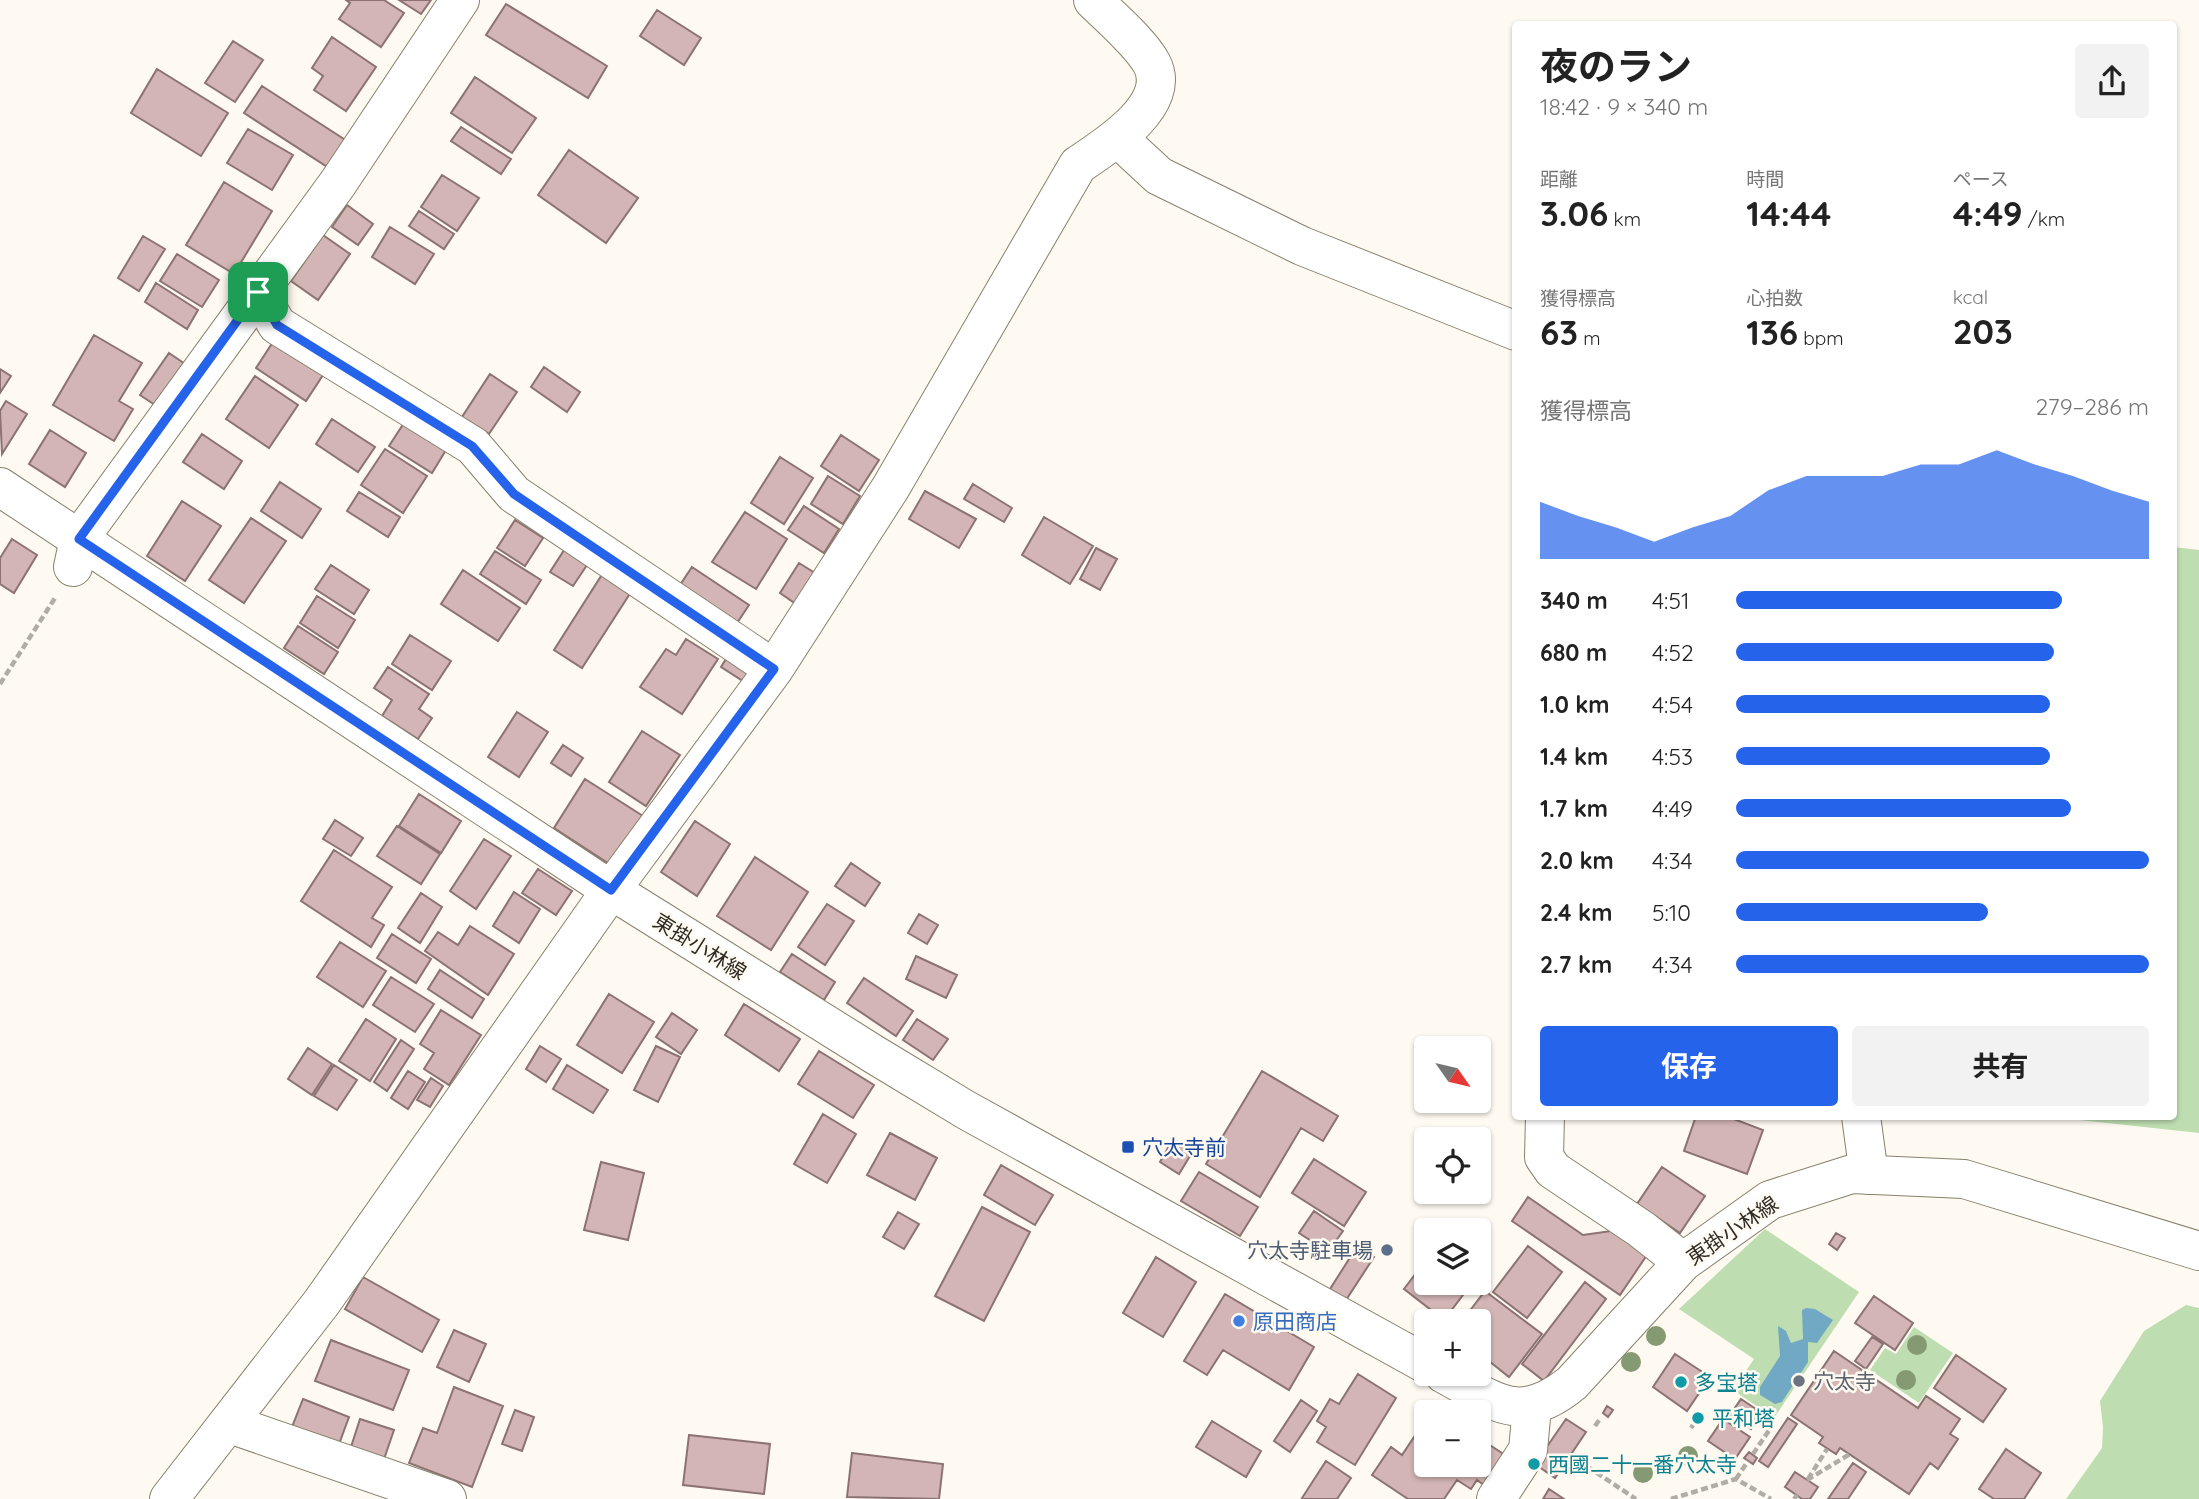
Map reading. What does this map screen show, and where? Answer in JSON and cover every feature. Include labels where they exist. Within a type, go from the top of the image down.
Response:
[{"type":"street","points":[[76,553],[258,292],[338,183],[460,0]]},
{"type":"street","points":[[169,1499],[230,1424],[322,1302],[611,890],[774,669],[891,487],[1078,165],[1119,139],[1137,119],[1154,92],[1153,65],[1093,0]]},
{"type":"street","points":[[1119,139],[1159,176],[1302,246],[1512,329]]},
{"type":"street","points":[[258,292],[277,325],[472,446],[514,494],[774,669]]},
{"type":"street","name":"東掛小林線","points":[[0,487],[76,553],[966,1110],[1414,1357]]},
{"type":"street","points":[[1545,1120],[1544,1157],[1553,1170],[1641,1229],[1683,1262]]},
{"type":"street","points":[[1862,1120],[1869,1175]]},
{"type":"street","name":"東掛小林線","points":[[1532,1407],[1552,1399],[1572,1383],[1683,1262],[1770,1200],[1852,1174],[1964,1179],[2199,1251]]},
{"type":"street","points":[[1468,1386],[1510,1407],[1532,1407],[1528,1450],[1496,1499]]},
{"type":"street","points":[[230,1424],[447,1499]]},
{"type":"path","points":[[0,684],[76,553]]},
{"type":"path","points":[[1595,1426],[1600,1419]]},
{"type":"path","points":[[1753,1454],[1772,1426]]},
{"type":"path","points":[[1828,1448],[1807,1480],[1850,1454]]},
{"type":"path","points":[[1570,1455],[1629,1497],[1636,1499]]},
{"type":"path","points":[[1671,1499],[1736,1479],[1748,1461]]},
{"type":"path","points":[[1736,1479],[1771,1499]]},
{"type":"green space","points":[[2177,547],[2199,550],[2199,1133],[2080,1120],[2177,1120]]},
{"type":"green space","points":[[1765,1229],[1859,1292],[1774,1418],[1733,1390],[1754,1359],[1679,1309]]},
{"type":"green space","points":[[2186,1305],[2199,1308],[2199,1499],[2066,1499],[2102,1448],[2100,1401],[2144,1331]]},
{"type":"green space","points":[[1914,1327],[1953,1353],[1919,1403],[1870,1370],[1885,1348],[1896,1354]]},
{"type":"water","points":[[1815,1309],[1833,1320],[1817,1343],[1808,1342],[1808,1362],[1782,1402],[1775,1404],[1760,1395],[1760,1387],[1780,1356],[1778,1326],[1786,1331],[1791,1343],[1803,1339],[1802,1310]]},
{"type":"building","points":[[346,0],[384,0],[404,13],[381,47],[339,19],[350,3]]},
{"type":"building","points":[[399,0],[431,0],[421,14]]},
{"type":"building","points":[[506,4],[607,66],[588,98],[486,35]]},
{"type":"building","points":[[657,10],[701,38],[684,65],[640,36]]},
{"type":"building","points":[[332,37],[376,67],[346,111],[314,90],[323,76],[312,68]]},
{"type":"building","points":[[233,41],[263,60],[235,102],[205,83]]},
{"type":"building","points":[[157,69],[228,113],[201,156],[131,113]]},
{"type":"building","points":[[475,77],[536,118],[512,153],[451,113]]},
{"type":"building","points":[[262,86],[347,141],[329,168],[244,113]]},
{"type":"building","points":[[461,127],[511,159],[501,174],[451,141]]},
{"type":"building","points":[[248,129],[293,155],[272,190],[227,163]]},
{"type":"building","points":[[569,150],[638,198],[606,243],[538,195]]},
{"type":"building","points":[[442,175],[479,198],[457,231],[421,207]]},
{"type":"building","points":[[224,182],[272,211],[234,274],[186,245]]},
{"type":"building","points":[[347,205],[373,224],[358,245],[332,227]]},
{"type":"building","points":[[419,211],[454,234],[444,249],[409,226]]},
{"type":"building","points":[[390,227],[434,254],[415,284],[372,257]]},
{"type":"building","points":[[323,235],[350,254],[318,300],[291,281]]},
{"type":"building","points":[[143,236],[165,249],[139,291],[118,278]]},
{"type":"building","points":[[177,254],[219,280],[202,307],[160,281]]},
{"type":"building","points":[[156,283],[198,310],[187,329],[145,302]]},
{"type":"building","points":[[94,335],[142,363],[119,401],[133,409],[114,441],[53,405]]},
{"type":"building","points":[[275,339],[325,372],[306,401],[256,368]]},
{"type":"building","points":[[169,353],[191,368],[161,409],[140,395]]},
{"type":"building","points":[[544,367],[580,392],[567,412],[531,387]]},
{"type":"building","points":[[0,369],[11,376],[0,393]]},
{"type":"building","points":[[490,374],[517,392],[489,434],[462,417]]},
{"type":"building","points":[[255,376],[298,405],[269,448],[226,419]]},
{"type":"building","points":[[6,401],[27,414],[2,454],[0,411]]},
{"type":"building","points":[[332,419],[375,447],[358,472],[316,444]]},
{"type":"building","points":[[404,423],[446,450],[432,473],[389,446]]},
{"type":"building","points":[[50,430],[86,453],[65,487],[29,464]]},
{"type":"building","points":[[202,434],[242,461],[224,489],[183,462]]},
{"type":"building","points":[[841,435],[879,460],[859,491],[821,466]]},
{"type":"building","points":[[385,449],[427,476],[403,513],[361,485]]},
{"type":"building","points":[[780,457],[813,478],[784,524],[751,503]]},
{"type":"building","points":[[828,476],[860,496],[843,524],[811,504]]},
{"type":"building","points":[[280,482],[321,509],[302,538],[261,511]]},
{"type":"building","points":[[973,484],[1012,508],[1004,522],[964,499]]},
{"type":"building","points":[[925,491],[976,519],[959,548],[909,519]]},
{"type":"building","points":[[359,492],[400,517],[388,537],[347,511]]},
{"type":"building","points":[[182,501],[221,526],[185,581],[147,556]]},
{"type":"building","points":[[804,506],[839,529],[824,553],[788,530]]},
{"type":"building","points":[[745,512],[787,539],[756,589],[712,562]]},
{"type":"building","points":[[1044,517],[1093,546],[1070,584],[1022,555]]},
{"type":"building","points":[[251,518],[286,541],[244,603],[209,580]]},
{"type":"building","points":[[515,520],[543,538],[525,566],[497,548]]},
{"type":"building","points":[[12,539],[37,555],[14,593],[0,584],[0,558]]},
{"type":"building","points":[[568,544],[591,559],[573,586],[550,572]]},
{"type":"building","points":[[1096,548],[1117,559],[1100,590],[1080,579]]},
{"type":"building","points":[[495,551],[541,580],[526,604],[480,574]]},
{"type":"building","points":[[799,563],[815,573],[796,604],[780,593]]},
{"type":"building","points":[[331,565],[369,590],[354,614],[315,589]]},
{"type":"building","points":[[692,567],[749,605],[729,635],[672,597]]},
{"type":"building","points":[[463,570],[520,608],[498,641],[441,604]]},
{"type":"building","points":[[603,573],[631,592],[582,668],[554,650]]},
{"type":"building","points":[[317,596],[355,620],[338,648],[300,623]]},
{"type":"building","points":[[298,626],[338,652],[324,674],[284,648]]},
{"type":"building","points":[[410,635],[451,661],[432,690],[392,664]]},
{"type":"building","points":[[686,639],[718,659],[682,714],[640,687],[666,649],[676,655]]},
{"type":"building","points":[[731,651],[756,667],[746,683],[721,667]]},
{"type":"building","points":[[388,667],[429,694],[419,709],[432,718],[418,739],[382,716],[392,700],[374,688]]},
{"type":"building","points":[[517,712],[548,732],[519,777],[488,757]]},
{"type":"building","points":[[642,731],[680,755],[646,806],[609,782]]},
{"type":"building","points":[[563,745],[583,758],[571,776],[551,763]]},
{"type":"building","points":[[585,779],[643,816],[611,865],[554,828]]},
{"type":"building","points":[[419,794],[461,821],[441,853],[399,826]]},
{"type":"building","points":[[335,820],[363,838],[351,856],[323,839]]},
{"type":"building","points":[[695,821],[730,844],[697,896],[661,872]]},
{"type":"building","points":[[397,826],[440,854],[421,884],[377,856]]},
{"type":"building","points":[[484,839],[511,856],[476,909],[450,891]]},
{"type":"building","points":[[334,850],[392,887],[372,918],[384,925],[371,947],[301,901]]},
{"type":"building","points":[[755,857],[808,892],[771,950],[717,916]]},
{"type":"building","points":[[851,863],[880,883],[865,906],[835,886]]},
{"type":"building","points":[[538,869],[572,891],[556,915],[522,893]]},
{"type":"building","points":[[514,892],[540,909],[519,943],[493,926]]},
{"type":"building","points":[[421,893],[442,907],[420,943],[398,928]]},
{"type":"building","points":[[827,904],[854,921],[825,965],[798,947]]},
{"type":"building","points":[[919,914],[938,925],[927,944],[908,933]]},
{"type":"building","points":[[470,926],[514,954],[488,995],[425,951],[438,932],[458,945]]},
{"type":"building","points":[[392,934],[431,959],[416,983],[377,958]]},
{"type":"building","points":[[340,942],[386,971],[363,1007],[317,977]]},
{"type":"building","points":[[792,954],[835,982],[824,1000],[780,972]]},
{"type":"building","points":[[916,956],[957,975],[946,998],[906,979]]},
{"type":"building","points":[[440,970],[484,999],[472,1018],[428,989]]},
{"type":"building","points":[[391,977],[434,1004],[415,1032],[373,1005]]},
{"type":"building","points":[[864,978],[913,1011],[896,1036],[847,1003]]},
{"type":"building","points":[[609,994],[654,1022],[622,1073],[577,1045]]},
{"type":"building","points":[[744,1004],[800,1039],[779,1071],[725,1035]]},
{"type":"building","points":[[441,1010],[481,1035],[449,1085],[424,1069],[434,1053],[420,1044]]},
{"type":"building","points":[[672,1013],[697,1030],[681,1054],[656,1037]]},
{"type":"building","points":[[366,1019],[396,1039],[370,1081],[339,1061]]},
{"type":"building","points":[[917,1019],[948,1039],[933,1060],[903,1040]]},
{"type":"building","points":[[401,1040],[414,1049],[387,1091],[374,1082]]},
{"type":"building","points":[[540,1046],[561,1059],[546,1082],[526,1069]]},
{"type":"building","points":[[656,1046],[680,1057],[658,1102],[634,1090]]},
{"type":"building","points":[[308,1048],[332,1064],[312,1095],[288,1079]]},
{"type":"building","points":[[819,1051],[874,1085],[853,1118],[798,1084]]},
{"type":"building","points":[[334,1065],[357,1080],[337,1110],[314,1096]]},
{"type":"building","points":[[567,1065],[608,1090],[593,1113],[553,1089]]},
{"type":"building","points":[[408,1071],[425,1082],[408,1109],[391,1098]]},
{"type":"building","points":[[1262,1071],[1338,1116],[1323,1141],[1301,1128],[1260,1197],[1206,1164]]},
{"type":"building","points":[[431,1078],[443,1086],[430,1107],[417,1100]]},
{"type":"building","points":[[823,1114],[856,1134],[827,1183],[794,1164]]},
{"type":"building","points":[[1695,1120],[1737,1120],[1763,1130],[1747,1174],[1684,1151]]},
{"type":"building","points":[[890,1133],[937,1158],[915,1200],[867,1175]]},
{"type":"building","points":[[1173,1139],[1193,1151],[1179,1174],[1160,1162]]},
{"type":"building","points":[[1314,1159],[1366,1192],[1344,1226],[1292,1193]]},
{"type":"building","points":[[601,1162],[644,1173],[628,1240],[584,1230]]},
{"type":"building","points":[[1001,1165],[1053,1195],[1035,1225],[984,1195]]},
{"type":"building","points":[[1662,1167],[1705,1196],[1680,1233],[1637,1204]]},
{"type":"building","points":[[1199,1172],[1258,1207],[1240,1236],[1181,1201]]},
{"type":"building","points":[[1528,1197],[1583,1235],[1618,1230],[1649,1252],[1620,1295],[1512,1221]]},
{"type":"building","points":[[982,1207],[1030,1232],[984,1321],[935,1296]]},
{"type":"building","points":[[1314,1211],[1343,1231],[1328,1252],[1299,1233]]},
{"type":"building","points":[[898,1212],[919,1224],[904,1249],[883,1237]]},
{"type":"building","points":[[1836,1233],[1845,1238],[1837,1250],[1829,1244]]},
{"type":"building","points":[[1358,1245],[1374,1257],[1346,1300],[1330,1289]]},
{"type":"building","points":[[1528,1246],[1562,1272],[1527,1318],[1493,1292]]},
{"type":"building","points":[[1156,1257],[1196,1282],[1163,1337],[1123,1313]]},
{"type":"building","points":[[1414,1276],[1414,1295],[1463,1295],[1452,1309],[1430,1309],[1404,1289]]},
{"type":"building","points":[[363,1277],[439,1320],[422,1352],[345,1309]]},
{"type":"building","points":[[1585,1282],[1606,1299],[1544,1381],[1522,1364]]},
{"type":"building","name":"原田商店","points":[[1225,1294],[1314,1347],[1289,1390],[1223,1350],[1207,1375],[1184,1361]]},
{"type":"building","points":[[1482,1295],[1490,1295],[1542,1334],[1509,1377],[1491,1363],[1491,1309],[1471,1309]]},
{"type":"building","points":[[1874,1296],[1913,1323],[1895,1350],[1855,1323]]},
{"type":"building","points":[[454,1330],[486,1344],[469,1382],[437,1367]]},
{"type":"building","points":[[1872,1337],[1883,1344],[1866,1369],[1855,1361]]},
{"type":"building","points":[[331,1340],[409,1370],[393,1410],[315,1381]]},
{"type":"building","points":[[1834,1351],[1918,1408],[1926,1396],[1960,1419],[1950,1434],[1958,1439],[1938,1469],[1930,1463],[1909,1494],[1840,1448],[1836,1454],[1819,1443],[1823,1437],[1791,1415]]},
{"type":"building","name":"多宝塔","points":[[1675,1354],[1710,1377],[1687,1411],[1653,1387]]},
{"type":"building","points":[[1956,1355],[2006,1389],[1983,1422],[1934,1388]]},
{"type":"building","points":[[1358,1374],[1396,1398],[1355,1465],[1317,1442],[1326,1427],[1317,1421],[1330,1399],[1339,1404]]},
{"type":"building","points":[[454,1387],[503,1406],[472,1487],[409,1463],[423,1428],[437,1433]]},
{"type":"building","points":[[303,1399],[349,1417],[339,1444],[292,1427]]},
{"type":"building","points":[[1741,1399],[1762,1413],[1751,1429],[1730,1415]]},
{"type":"building","points":[[1301,1400],[1317,1411],[1290,1452],[1274,1441]]},
{"type":"building","points":[[1607,1406],[1613,1410],[1608,1417],[1603,1413]]},
{"type":"building","points":[[515,1410],[534,1417],[522,1451],[502,1444]]},
{"type":"building","points":[[1788,1418],[1797,1424],[1768,1467],[1759,1461]]},
{"type":"building","points":[[360,1419],[394,1430],[383,1462],[350,1450]]},
{"type":"building","points":[[1566,1419],[1586,1432],[1555,1478],[1535,1464]]},
{"type":"building","points":[[1723,1419],[1750,1437],[1735,1459],[1708,1441]]},
{"type":"building","points":[[1212,1421],[1261,1451],[1246,1477],[1196,1447]]},
{"type":"building","points":[[689,1435],[770,1444],[764,1494],[683,1485]]},
{"type":"building","points":[[1414,1437],[1414,1477],[1490,1477],[1484,1485],[1477,1480],[1471,1489],[1457,1480],[1444,1499],[1408,1499],[1372,1475],[1391,1447],[1402,1455]]},
{"type":"building","points":[[1491,1446],[1505,1455],[1491,1475]]},
{"type":"building","points":[[2006,1449],[2041,1473],[2024,1499],[1994,1499],[1979,1489]]},
{"type":"building","points":[[1749,1452],[1757,1458],[1753,1464],[1744,1458]]},
{"type":"building","points":[[852,1453],[943,1464],[939,1499],[847,1497]]},
{"type":"building","points":[[1326,1461],[1351,1478],[1337,1499],[1302,1498]]},
{"type":"building","points":[[1853,1463],[1866,1472],[1848,1499],[1828,1499]]},
{"type":"building","points":[[1795,1472],[1818,1487],[1810,1499],[1802,1499],[1785,1487]]},
{"type":"building","points":[[1549,1489],[1564,1499],[1543,1499]]},
{"type":"place","name":"穴太寺前","points":[[1128,1147]]},
{"type":"place","name":"穴太寺駐車場","points":[[1387,1250]]},
{"type":"place","name":"原田商店","points":[[1239,1321]]},
{"type":"place","name":"穴太寺","points":[[1799,1381]]},
{"type":"place","name":"多宝塔","points":[[1681,1382]]},
{"type":"place","name":"平和塔","points":[[1698,1418]]},
{"type":"place","name":"西國二十一番穴太寺","points":[[1534,1464]]},
{"type":"route","points":[[258,292],[277,325],[472,446],[514,494],[774,669],[611,890],[79,539],[258,292]]}]
